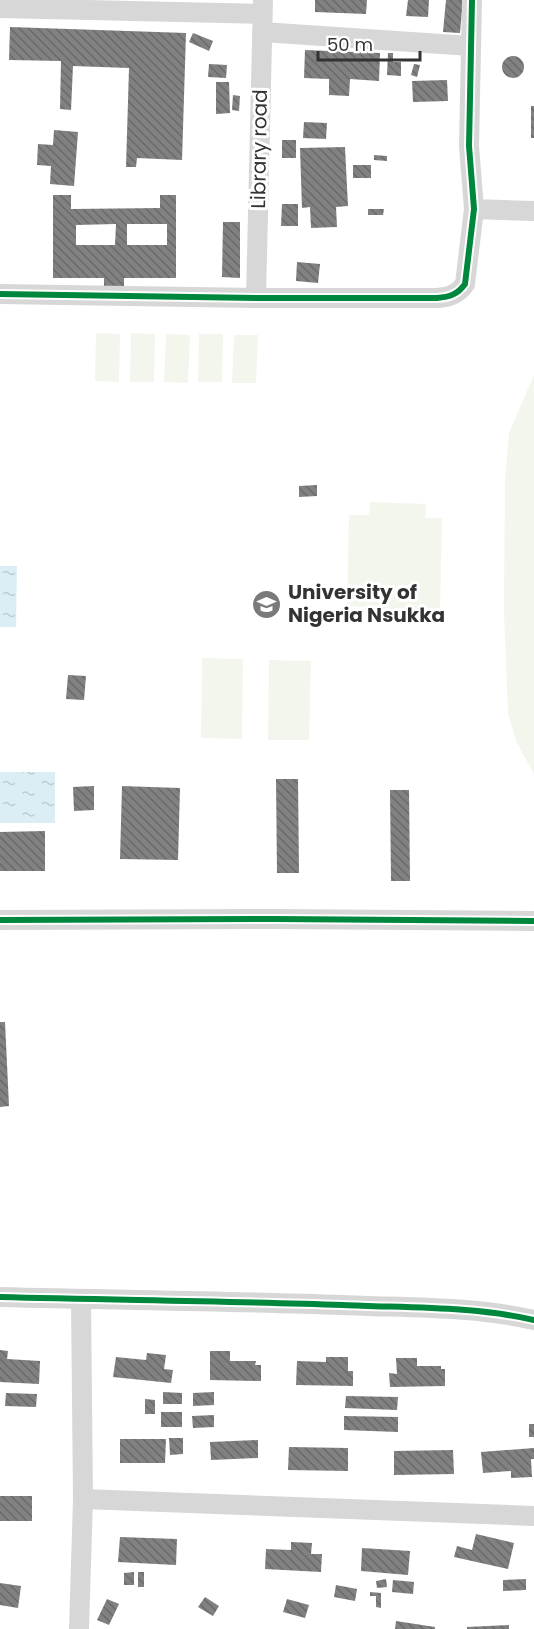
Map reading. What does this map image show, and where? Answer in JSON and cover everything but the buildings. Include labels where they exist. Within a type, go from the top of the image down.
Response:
[{"type":"street","points":[[0,294],[256,298],[449,297],[460,291],[465,284],[474,209],[469,146],[472,0]]},
{"type":"street","points":[[0,8],[262,15],[471,46]]},
{"type":"street","name":"Library road","points":[[256,298],[262,15]]},
{"type":"street","points":[[474,209],[534,211]]},
{"type":"street","points":[[0,920],[534,921]]},
{"type":"street","points":[[0,1297],[411,1308],[508,1314],[534,1320]]},
{"type":"street","points":[[79,1629],[82,1499],[81,1299]]},
{"type":"street","points":[[82,1499],[534,1516]]},
{"type":"shaded area","points":[[96,333],[120,334],[119,382],[95,381]]},
{"type":"shaded area","points":[[131,333],[155,334],[154,382],[130,382]]},
{"type":"shaded area","points":[[166,334],[190,335],[188,383],[164,382]]},
{"type":"shaded area","points":[[199,334],[223,334],[222,382],[198,382]]},
{"type":"shaded area","points":[[234,335],[258,335],[256,383],[232,383]]},
{"type":"shaded area","points":[[534,375],[534,774],[516,741],[508,713],[504,611],[505,480],[509,433]]},
{"type":"shaded area","points":[[370,502],[426,504],[425,518],[442,518],[440,610],[420,610],[419,621],[366,619],[366,607],[347,606],[349,515],[369,515]]},
{"type":"shaded area","points":[[202,658],[243,659],[242,739],[201,738]]},
{"type":"shaded area","points":[[269,660],[311,661],[309,740],[268,740]]},
{"type":"water","points":[[0,566],[17,566],[16,627],[0,627]]},
{"type":"water","points":[[0,772],[55,772],[55,823],[0,823]]},
{"type":"cycle path","points":[[0,294],[437,298],[456,293],[465,284],[474,209],[469,146],[472,0]]},
{"type":"cycle path","points":[[0,920],[534,921]]},
{"type":"cycle path","points":[[0,1297],[439,1308],[511,1315],[534,1320]]},
{"type":"place","name":"University of Nigeria Nsukka","points":[[267,604]]}]
